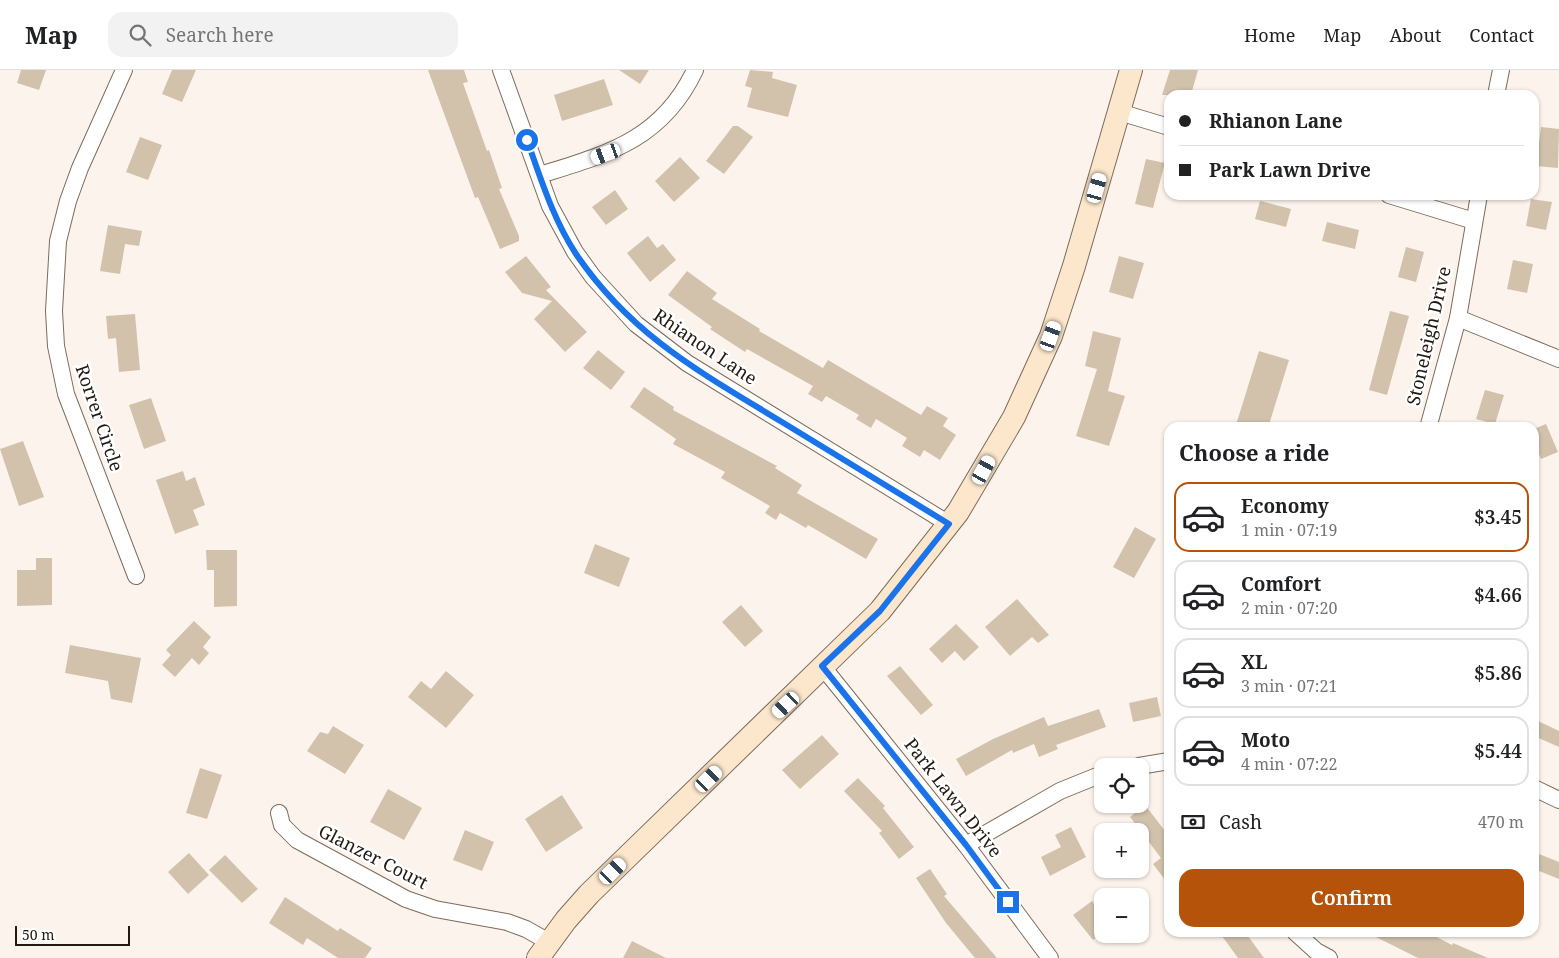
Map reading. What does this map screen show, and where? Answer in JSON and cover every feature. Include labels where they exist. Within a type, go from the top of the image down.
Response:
[{"type":"street","name":"Rorrer Circle","points":[[124,70],[80,168],[68,201],[58,241],[54,311],[56,346],[66,394],[136,576]]},
{"type":"street","name":"Rhianon Lane","points":[[501,70],[555,216],[575,252],[616,304],[652,338],[687,364],[949,524]]},
{"type":"street","points":[[540,175],[617,150],[638,136],[658,121],[674,103],[695,70]]},
{"type":"street","points":[[543,950],[590,894],[880,611],[949,524],[984,470],[1014,417],[1051,336],[1065,296],[1130,70]]},
{"type":"street","points":[[1497,90],[1501,70]]},
{"type":"street","points":[[1119,112],[1164,126]]},
{"type":"street","points":[[1405,200],[1474,221]]},
{"type":"street","name":"Stoneleigh Drive","points":[[1430,422],[1458,318],[1478,200]]},
{"type":"street","points":[[1458,318],[1559,359]]},
{"type":"street","name":"Park Lawn Drive","points":[[822,666],[966,845],[1050,958]]},
{"type":"street","points":[[1149,764],[1164,761]]},
{"type":"street","points":[[966,845],[1060,791],[1094,777]]},
{"type":"street","points":[[1539,790],[1559,800]]},
{"type":"street","name":"Glanzer Court","points":[[279,813],[282,824],[296,840],[406,899],[435,909],[508,922],[526,929],[543,950]]},
{"type":"street","points":[[1301,937],[1316,951],[1329,958]]},
{"type":"building","points":[[21,70],[46,70],[39,90],[17,83]]},
{"type":"building","points":[[172,70],[196,70],[182,102],[162,94]]},
{"type":"building","points":[[428,70],[464,70],[468,82],[463,83],[487,151],[489,150],[502,188],[499,189],[519,236],[519,241],[500,249],[478,197],[475,198]]},
{"type":"building","points":[[619,70],[649,70],[640,84]]},
{"type":"building","points":[[750,70],[773,72],[772,78],[797,85],[788,117],[747,107],[752,88],[745,86]]},
{"type":"building","points":[[1170,70],[1198,70],[1192,90],[1164,90],[1164,95],[1162,95]]},
{"type":"building","points":[[604,79],[613,105],[562,121],[554,95]]},
{"type":"building","points":[[733,126],[738,126],[753,137],[724,174],[706,161]]},
{"type":"building","points":[[1541,127],[1559,129],[1558,168],[1539,166]]},
{"type":"building","points":[[140,137],[162,145],[148,180],[126,172]]},
{"type":"building","points":[[680,157],[700,178],[674,202],[655,181]]},
{"type":"building","points":[[1146,159],[1164,163],[1153,208],[1135,204]]},
{"type":"building","points":[[615,190],[628,209],[606,225],[592,207]]},
{"type":"building","points":[[1531,200],[1552,202],[1546,230],[1526,226]]},
{"type":"building","points":[[1260,201],[1291,209],[1286,227],[1255,219]]},
{"type":"building","points":[[1327,222],[1359,230],[1355,249],[1322,241]]},
{"type":"building","points":[[108,225],[142,231],[139,246],[125,244],[120,274],[100,271]]},
{"type":"building","points":[[648,236],[657,248],[663,244],[676,260],[650,282],[627,253]]},
{"type":"building","points":[[1406,247],[1424,252],[1416,282],[1398,277]]},
{"type":"building","points":[[526,256],[551,287],[546,290],[587,332],[565,352],[534,319],[552,301],[522,293],[505,272]]},
{"type":"building","points":[[1119,256],[1144,263],[1133,299],[1109,292]]},
{"type":"building","points":[[1513,260],[1533,264],[1527,293],[1507,289]]},
{"type":"building","points":[[687,271],[717,293],[712,299],[760,329],[759,331],[823,368],[828,360],[921,415],[927,406],[948,418],[943,426],[956,435],[940,460],[924,450],[920,457],[902,446],[907,438],[876,419],[871,428],[856,419],[859,415],[826,396],[822,402],[808,394],[813,386],[747,349],[745,352],[710,329],[712,327],[668,295]]},
{"type":"building","points":[[1390,311],[1409,316],[1387,395],[1369,390]]},
{"type":"building","points":[[135,314],[140,370],[119,372],[116,338],[108,339],[106,316]]},
{"type":"building","points":[[1093,331],[1121,338],[1108,391],[1125,396],[1109,446],[1076,436],[1097,369],[1085,366]]},
{"type":"building","points":[[598,350],[625,372],[611,390],[583,368]]},
{"type":"building","points":[[1259,351],[1289,360],[1270,422],[1237,422]]},
{"type":"building","points":[[644,387],[674,407],[673,410],[777,466],[775,468],[802,485],[797,493],[878,539],[866,559],[808,525],[806,528],[780,513],[776,520],[765,513],[770,506],[721,478],[725,472],[673,444],[676,439],[630,407]]},
{"type":"building","points":[[1485,390],[1504,395],[1496,422],[1476,419]]},
{"type":"building","points":[[151,398],[166,441],[144,449],[129,405]]},
{"type":"building","points":[[1546,424],[1558,452],[1541,459],[1539,454],[1539,427]]},
{"type":"building","points":[[23,441],[44,497],[19,506],[0,449]]},
{"type":"building","points":[[183,471],[186,481],[195,477],[205,505],[193,510],[199,525],[175,534],[156,480]]},
{"type":"building","points":[[1135,527],[1156,539],[1134,578],[1113,567]]},
{"type":"building","points":[[595,544],[630,558],[619,587],[584,573]]},
{"type":"building","points":[[206,550],[237,550],[237,606],[214,607],[214,570],[207,570]]},
{"type":"building","points":[[36,558],[52,558],[52,605],[17,606],[17,570],[36,570]]},
{"type":"building","points":[[1017,599],[1049,635],[1038,643],[1032,637],[1010,656],[985,627]]},
{"type":"building","points":[[741,605],[763,631],[745,647],[722,622]]},
{"type":"building","points":[[194,621],[211,637],[203,647],[209,653],[199,665],[192,658],[175,677],[162,665],[171,655],[166,650]]},
{"type":"building","points":[[956,624],[979,647],[964,661],[955,651],[942,663],[929,649]]},
{"type":"building","points":[[70,645],[141,658],[132,703],[111,699],[108,681],[65,673]]},
{"type":"building","points":[[900,666],[933,705],[921,715],[887,676]]},
{"type":"building","points":[[446,671],[474,695],[446,728],[408,697],[421,681],[431,689]]},
{"type":"building","points":[[1157,697],[1161,716],[1133,722],[1129,703]]},
{"type":"building","points":[[1099,709],[1106,727],[1056,745],[1058,749],[1039,757],[1034,744],[1013,753],[1012,750],[966,776],[956,759],[993,739],[1044,717],[1048,726]]},
{"type":"building","points":[[1539,721],[1559,731],[1559,747],[1539,738]]},
{"type":"building","points":[[333,726],[364,745],[345,774],[307,751],[320,732],[328,734]]},
{"type":"building","points":[[822,735],[839,754],[800,789],[782,770]]},
{"type":"building","points":[[200,768],[222,775],[207,819],[186,813]]},
{"type":"building","points":[[858,778],[885,806],[883,808],[914,847],[899,859],[879,833],[882,831],[844,791]]},
{"type":"building","points":[[388,789],[422,808],[404,840],[370,822]]},
{"type":"building","points":[[562,795],[583,828],[546,852],[525,819]]},
{"type":"building","points":[[1149,810],[1164,830],[1164,878],[1153,864],[1161,858],[1149,842],[1149,823],[1135,823],[1130,817],[1135,813],[1149,813]]},
{"type":"building","points":[[1071,827],[1086,857],[1050,876],[1041,857],[1061,847],[1055,835]]},
{"type":"building","points":[[465,830],[494,842],[482,871],[453,860]]},
{"type":"building","points":[[189,853],[209,875],[188,894],[168,872]]},
{"type":"building","points":[[1539,854],[1559,862],[1559,879],[1539,871]]},
{"type":"building","points":[[225,855],[258,889],[242,903],[209,870]]},
{"type":"building","points":[[930,869],[947,894],[944,896],[997,958],[975,958],[946,923],[916,878]]},
{"type":"building","points":[[285,897],[338,931],[340,928],[372,948],[365,958],[338,958],[307,938],[303,945],[269,923]]},
{"type":"building","points":[[1092,901],[1094,904],[1094,939],[1093,940],[1073,915]]},
{"type":"building","points":[[1223,937],[1249,937],[1264,958],[1238,958]]},
{"type":"building","points":[[1376,937],[1437,937],[1452,945],[1453,943],[1488,958],[1418,958]]},
{"type":"building","points":[[632,941],[666,958],[623,958]]},
{"type":"route","points":[[527,140],[550,206],[575,252],[593,277],[636,324],[687,364],[949,524],[931,550],[880,611],[822,666],[966,845],[1008,902]]}]
